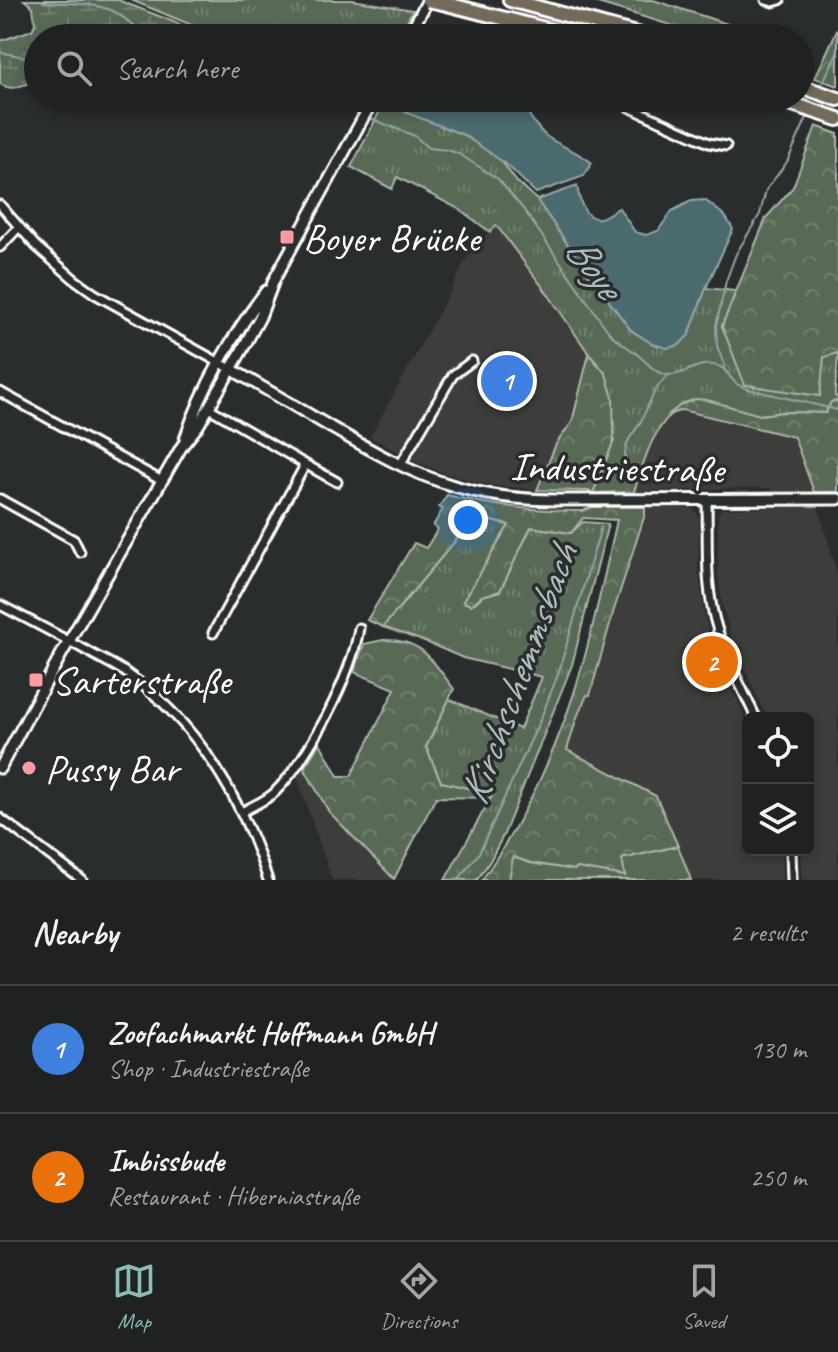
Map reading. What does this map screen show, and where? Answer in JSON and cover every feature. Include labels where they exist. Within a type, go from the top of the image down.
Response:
[{"type":"highway","points":[[428,0],[525,24]]},
{"type":"highway","points":[[510,0],[599,24]]},
{"type":"highway","points":[[814,90],[838,99]]},
{"type":"highway","points":[[814,111],[838,119]]},
{"type":"main road","points":[[416,24],[428,0]]},
{"type":"main road","points":[[182,446],[194,412],[220,363],[274,280],[366,112]]},
{"type":"main road","points":[[0,768],[69,641],[182,446],[231,369],[260,317],[274,280]]},
{"type":"main road","name":"Industriestraße","points":[[231,369],[400,465],[452,486],[482,493],[557,500],[838,499]]},
{"type":"street","points":[[766,0],[780,0]]},
{"type":"street","points":[[640,112],[709,143],[726,146]]},
{"type":"street","points":[[0,205],[55,263],[95,294],[231,369]]},
{"type":"street","points":[[0,247],[19,227]]},
{"type":"street","points":[[400,465],[453,375],[472,361]]},
{"type":"street","points":[[0,392],[162,481]]},
{"type":"street","points":[[209,408],[337,482]]},
{"type":"street","points":[[213,633],[303,469],[303,463]]},
{"type":"street","points":[[0,499],[74,540],[80,552]]},
{"type":"street","points":[[707,500],[708,581],[714,616],[724,648],[753,712]]},
{"type":"street","points":[[0,605],[122,670],[161,700],[208,754],[242,812],[268,880]]},
{"type":"street","points":[[242,812],[272,795],[297,764],[330,709],[356,647],[359,628]]},
{"type":"street","points":[[0,818],[82,880]]},
{"type":"street","points":[[791,856],[792,880]]},
{"type":"shaded area","points":[[496,225],[589,354],[572,422],[556,444],[537,490],[484,484],[447,474],[370,437],[464,263]]},
{"type":"shaded area","points":[[681,410],[794,437],[814,492],[747,488],[634,492],[651,441],[668,415]]},
{"type":"shaded area","points":[[818,506],[838,577],[838,880],[802,880],[801,856],[814,856],[814,712],[764,712],[733,644],[722,605],[718,574],[718,514],[721,509]]},
{"type":"shaded area","points":[[645,507],[691,508],[699,518],[698,569],[705,619],[720,664],[743,712],[742,856],[782,856],[782,880],[691,880],[656,796],[567,751],[577,717],[587,694],[590,694]]},
{"type":"shaded area","points":[[304,768],[329,812],[395,880],[332,880],[297,777]]},
{"type":"green space","points":[[24,0],[118,0],[178,24],[35,24],[33,7]]},
{"type":"green space","points":[[131,0],[352,0],[413,10],[405,24],[189,24]]},
{"type":"green space","points":[[588,0],[653,0],[727,24],[667,24]]},
{"type":"green space","points":[[838,28],[838,86],[815,78]]},
{"type":"green space","points":[[24,33],[24,85],[14,88],[0,84],[0,41]]},
{"type":"green space","points":[[379,112],[406,112],[464,135],[500,159],[517,182],[537,200],[631,330],[653,344],[689,335],[706,288],[736,291],[722,326],[824,357],[838,353],[835,396],[838,401],[831,402],[826,413],[760,415],[682,404],[657,433],[634,492],[593,493],[614,440],[605,373],[550,297],[496,225],[490,232],[459,209],[397,177],[392,189],[351,167]]},
{"type":"green space","points":[[816,126],[838,134],[838,353],[824,357],[820,396],[745,385],[722,326],[766,218],[793,187]]},
{"type":"green space","points":[[589,354],[606,374],[613,398],[614,440],[593,493],[537,490],[556,444],[572,422]]},
{"type":"green space","points":[[696,399],[760,415],[826,413],[831,402],[838,401],[838,492],[814,492],[794,437],[682,410],[668,415],[682,404]]},
{"type":"green space","points":[[447,495],[548,510],[645,507],[590,695],[587,695],[577,717],[567,750],[656,796],[678,846],[623,859],[625,877],[530,863],[514,857],[509,880],[482,880],[528,803],[565,720],[588,645],[617,520],[583,518],[571,533],[531,527],[500,591],[482,596],[471,605],[463,602],[509,525],[475,517],[383,627],[367,620],[414,543],[426,548],[438,529],[433,526]]},
{"type":"green space","points":[[475,517],[509,525],[463,601],[475,603],[482,596],[500,591],[531,527],[571,533],[583,522],[608,524],[572,665],[504,834],[477,880],[445,880],[493,794],[441,782],[426,747],[449,699],[520,729],[542,677],[463,658],[383,627]]},
{"type":"green space","points":[[383,640],[417,647],[432,660],[454,689],[426,747],[441,782],[493,794],[491,798],[436,797],[394,879],[329,812],[304,768],[320,743],[338,776],[351,776],[395,689],[354,672],[364,644]]},
{"type":"green space","points":[[678,846],[691,880],[509,880],[513,857],[530,863],[625,876],[622,859]]},
{"type":"water","points":[[527,112],[546,136],[592,163],[584,176],[536,193],[507,165],[464,135],[407,113]]},
{"type":"water","points":[[577,186],[583,207],[590,216],[600,218],[619,208],[635,232],[646,235],[658,231],[672,211],[691,201],[705,200],[725,216],[733,229],[689,335],[679,345],[667,348],[653,344],[631,330],[537,200]]},
{"type":"waterway","name":"Boye","points":[[42,0],[108,9],[132,24]]},
{"type":"waterway","points":[[821,86],[838,51]]},
{"type":"waterway","points":[[0,52],[24,57]]},
{"type":"waterway","name":"Boye","points":[[356,112],[360,114]]},
{"type":"waterway","points":[[725,367],[717,346],[716,326],[726,281],[736,254],[760,214],[766,190],[787,162],[809,113]]},
{"type":"waterway","name":"Boye","points":[[369,118],[415,136],[428,148],[459,154],[498,179],[524,210],[608,331],[656,371],[670,375],[702,365],[718,366],[733,381],[748,389],[838,410]]},
{"type":"waterway","name":"Kirchschemmsbach","points":[[621,475],[628,441],[655,391],[669,375]]},
{"type":"waterway","name":"Kirchschemmsbach","points":[[458,880],[479,853],[541,718],[558,674],[601,527]]},
{"type":"place","name":"Boyer Brücke","points":[[287,237]]},
{"type":"place","name":"Zoofachmarkt Hoffmann GmbH","points":[[507,381]]},
{"type":"place","name":"Imbissbude","points":[[712,662]]},
{"type":"place","name":"Sarterstraße","points":[[36,680]]},
{"type":"place","name":"Pussy Bar","points":[[29,768]]}]
